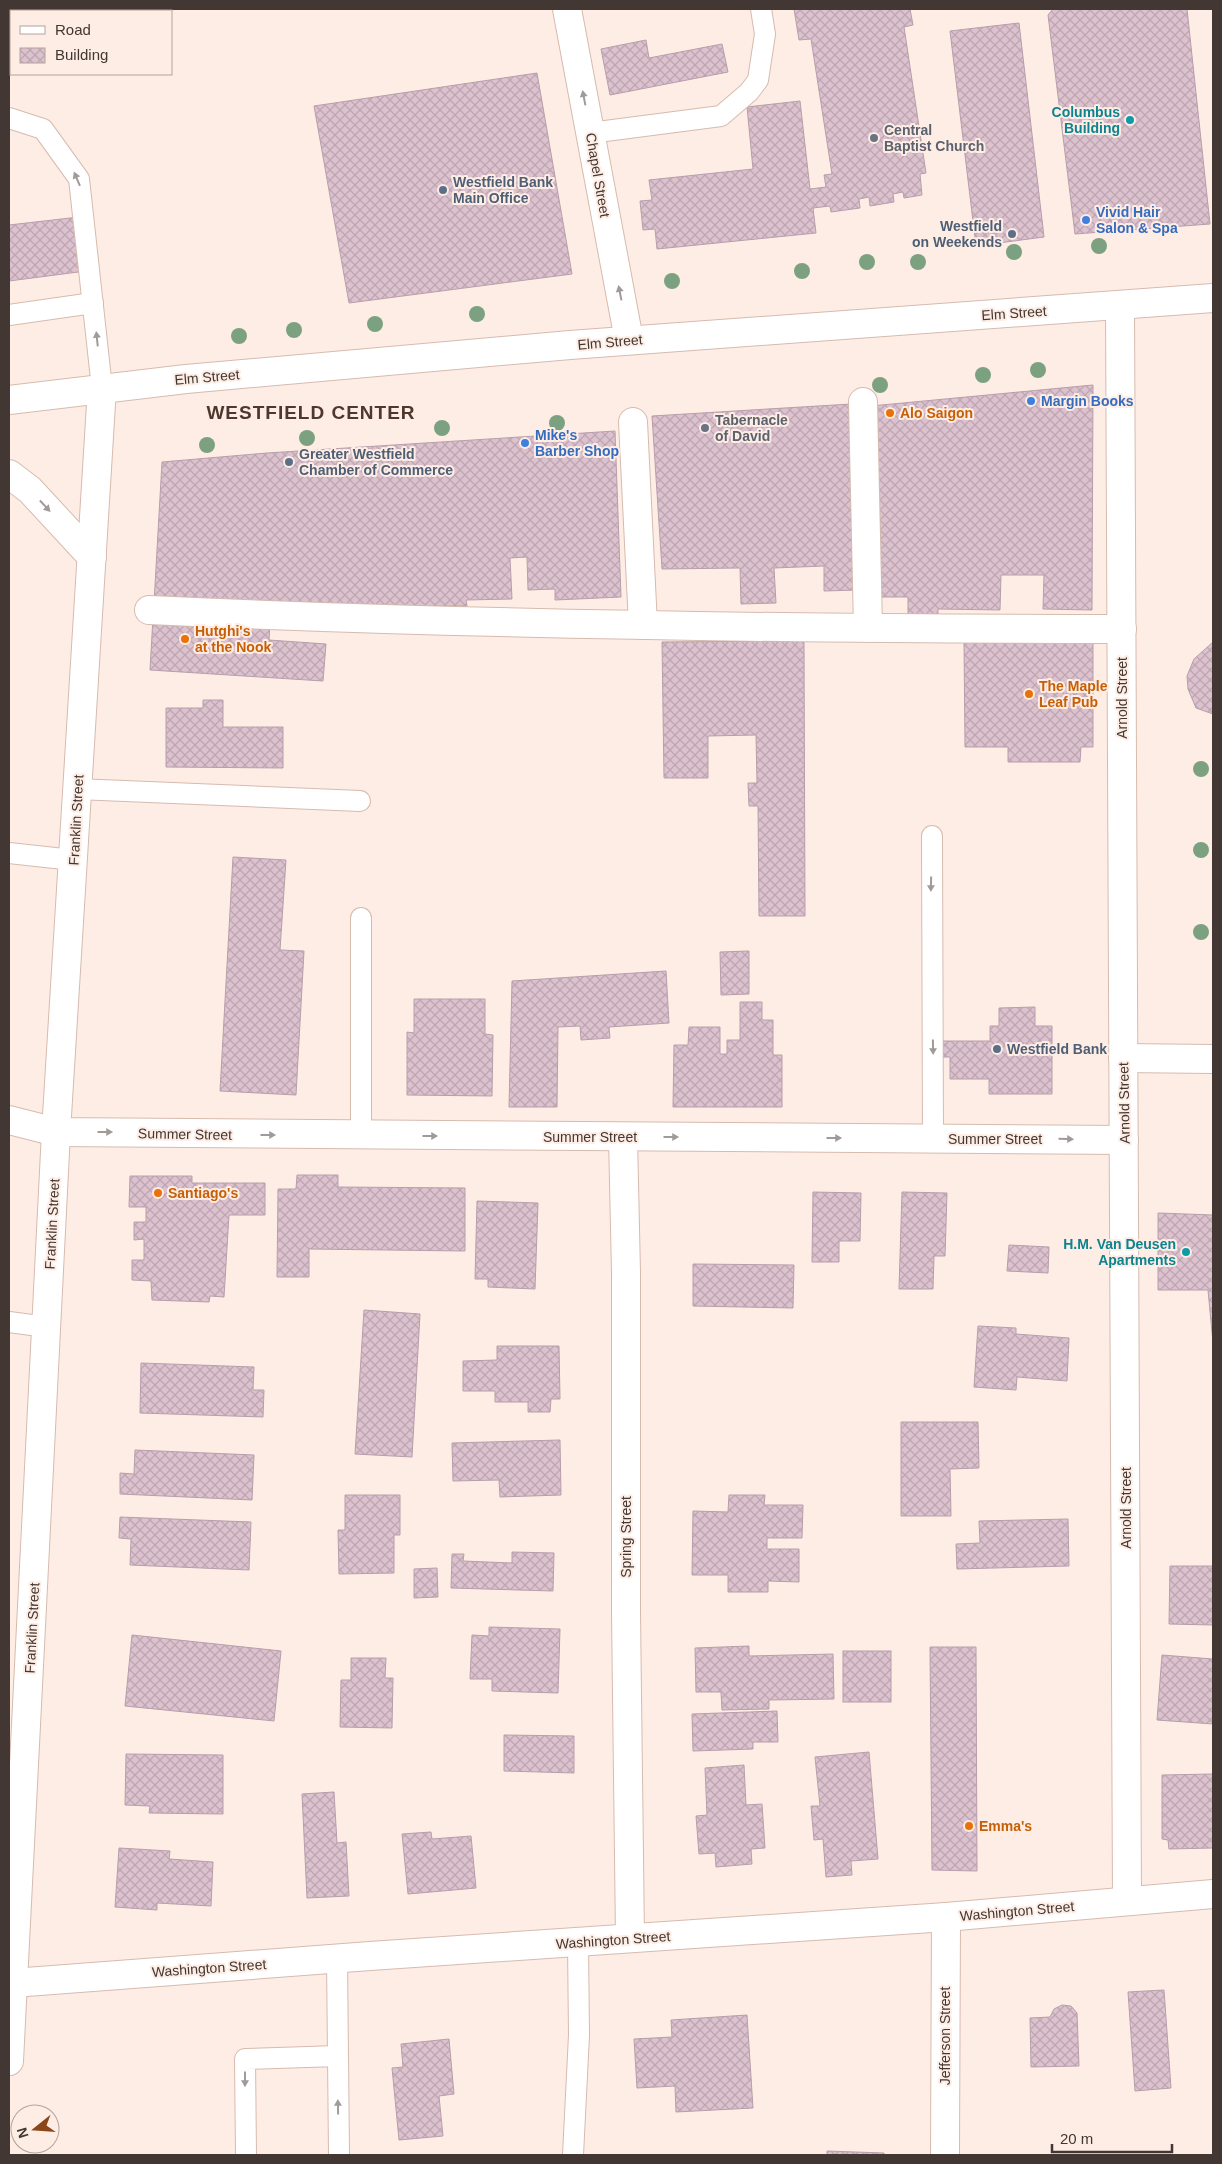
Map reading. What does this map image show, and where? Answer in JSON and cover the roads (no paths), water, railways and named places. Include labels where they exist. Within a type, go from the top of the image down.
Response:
[{"type":"main road","name":"Chapel Street","points":[[567,9],[629,340]]},
{"type":"main road","name":"Elm Street","points":[[9,400],[102,388],[629,340],[1213,298]]},
{"type":"main road","name":"Arnold Street","points":[[1120,305],[1127,1900]]},
{"type":"main road","name":"Franklin Street","points":[[9,2061],[14,1984],[17,1740],[47,1327],[56,1132],[102,388]]},
{"type":"main road","points":[[863,402],[868,628]]},
{"type":"main road","points":[[633,422],[643,625]]},
{"type":"main road","points":[[9,474],[30,490],[92,557]]},
{"type":"main road","points":[[149,610],[337,619],[643,625],[1122,629]]},
{"type":"main road","points":[[1124,1058],[1213,1059]]},
{"type":"main road","name":"Summer Street","points":[[9,1120],[56,1132],[1124,1140]]},
{"type":"main road","name":"Spring Street","points":[[622,1137],[626,1281],[626,1613],[630,1938]]},
{"type":"main road","name":"Washington Street","points":[[14,1984],[337,1958],[946,1917],[1213,1894]]},
{"type":"main road","name":"Jefferson Street","points":[[945,2155],[946,1917]]},
{"type":"lane","points":[[590,133],[721,116],[726,113],[749,92],[758,80],[765,34],[761,9]]},
{"type":"lane","points":[[9,118],[43,129],[79,179],[102,388]]},
{"type":"lane","points":[[9,316],[93,303]]},
{"type":"lane","points":[[78,789],[360,801]]},
{"type":"lane","points":[[932,836],[933,1139]]},
{"type":"lane","points":[[9,853],[74,860]]},
{"type":"lane","points":[[361,918],[361,1135]]},
{"type":"lane","points":[[9,1322],[47,1327]]},
{"type":"lane","points":[[573,2155],[579,2035],[578,1942]]},
{"type":"lane","points":[[337,1958],[339,2155]]},
{"type":"lane","points":[[246,2155],[245,2059],[338,2056]]},
{"type":"place","name":"Columbus Building","points":[[1130,120]]},
{"type":"place","name":"Central Baptist Church","points":[[874,138]]},
{"type":"place","name":"Westfield Bank Main Office","points":[[443,190]]},
{"type":"place","name":"Vivid Hair Salon & Spa","points":[[1086,220]]},
{"type":"place","name":"Westfield on Weekends","points":[[1012,234]]},
{"type":"place","name":"Margin Books","points":[[1031,401]]},
{"type":"place","name":"Alo Saigon","points":[[890,413]]},
{"type":"place","name":"Tabernacle of David","points":[[705,428]]},
{"type":"place","name":"Mike's Barber Shop","points":[[525,443]]},
{"type":"place","name":"Greater Westfield Chamber of Commerce","points":[[289,462]]},
{"type":"place","name":"Hutghi's at the Nook","points":[[185,639]]},
{"type":"place","name":"The Maple Leaf Pub","points":[[1029,694]]},
{"type":"place","name":"Westfield Bank","points":[[997,1049]]},
{"type":"place","name":"Santiago's","points":[[158,1193]]},
{"type":"place","name":"H.M. Van Deusen Apartments","points":[[1186,1252]]},
{"type":"place","name":"Emma's","points":[[969,1826]]},
{"type":"district","name":"WESTFIELD CENTER","points":[[311,412]]}]
